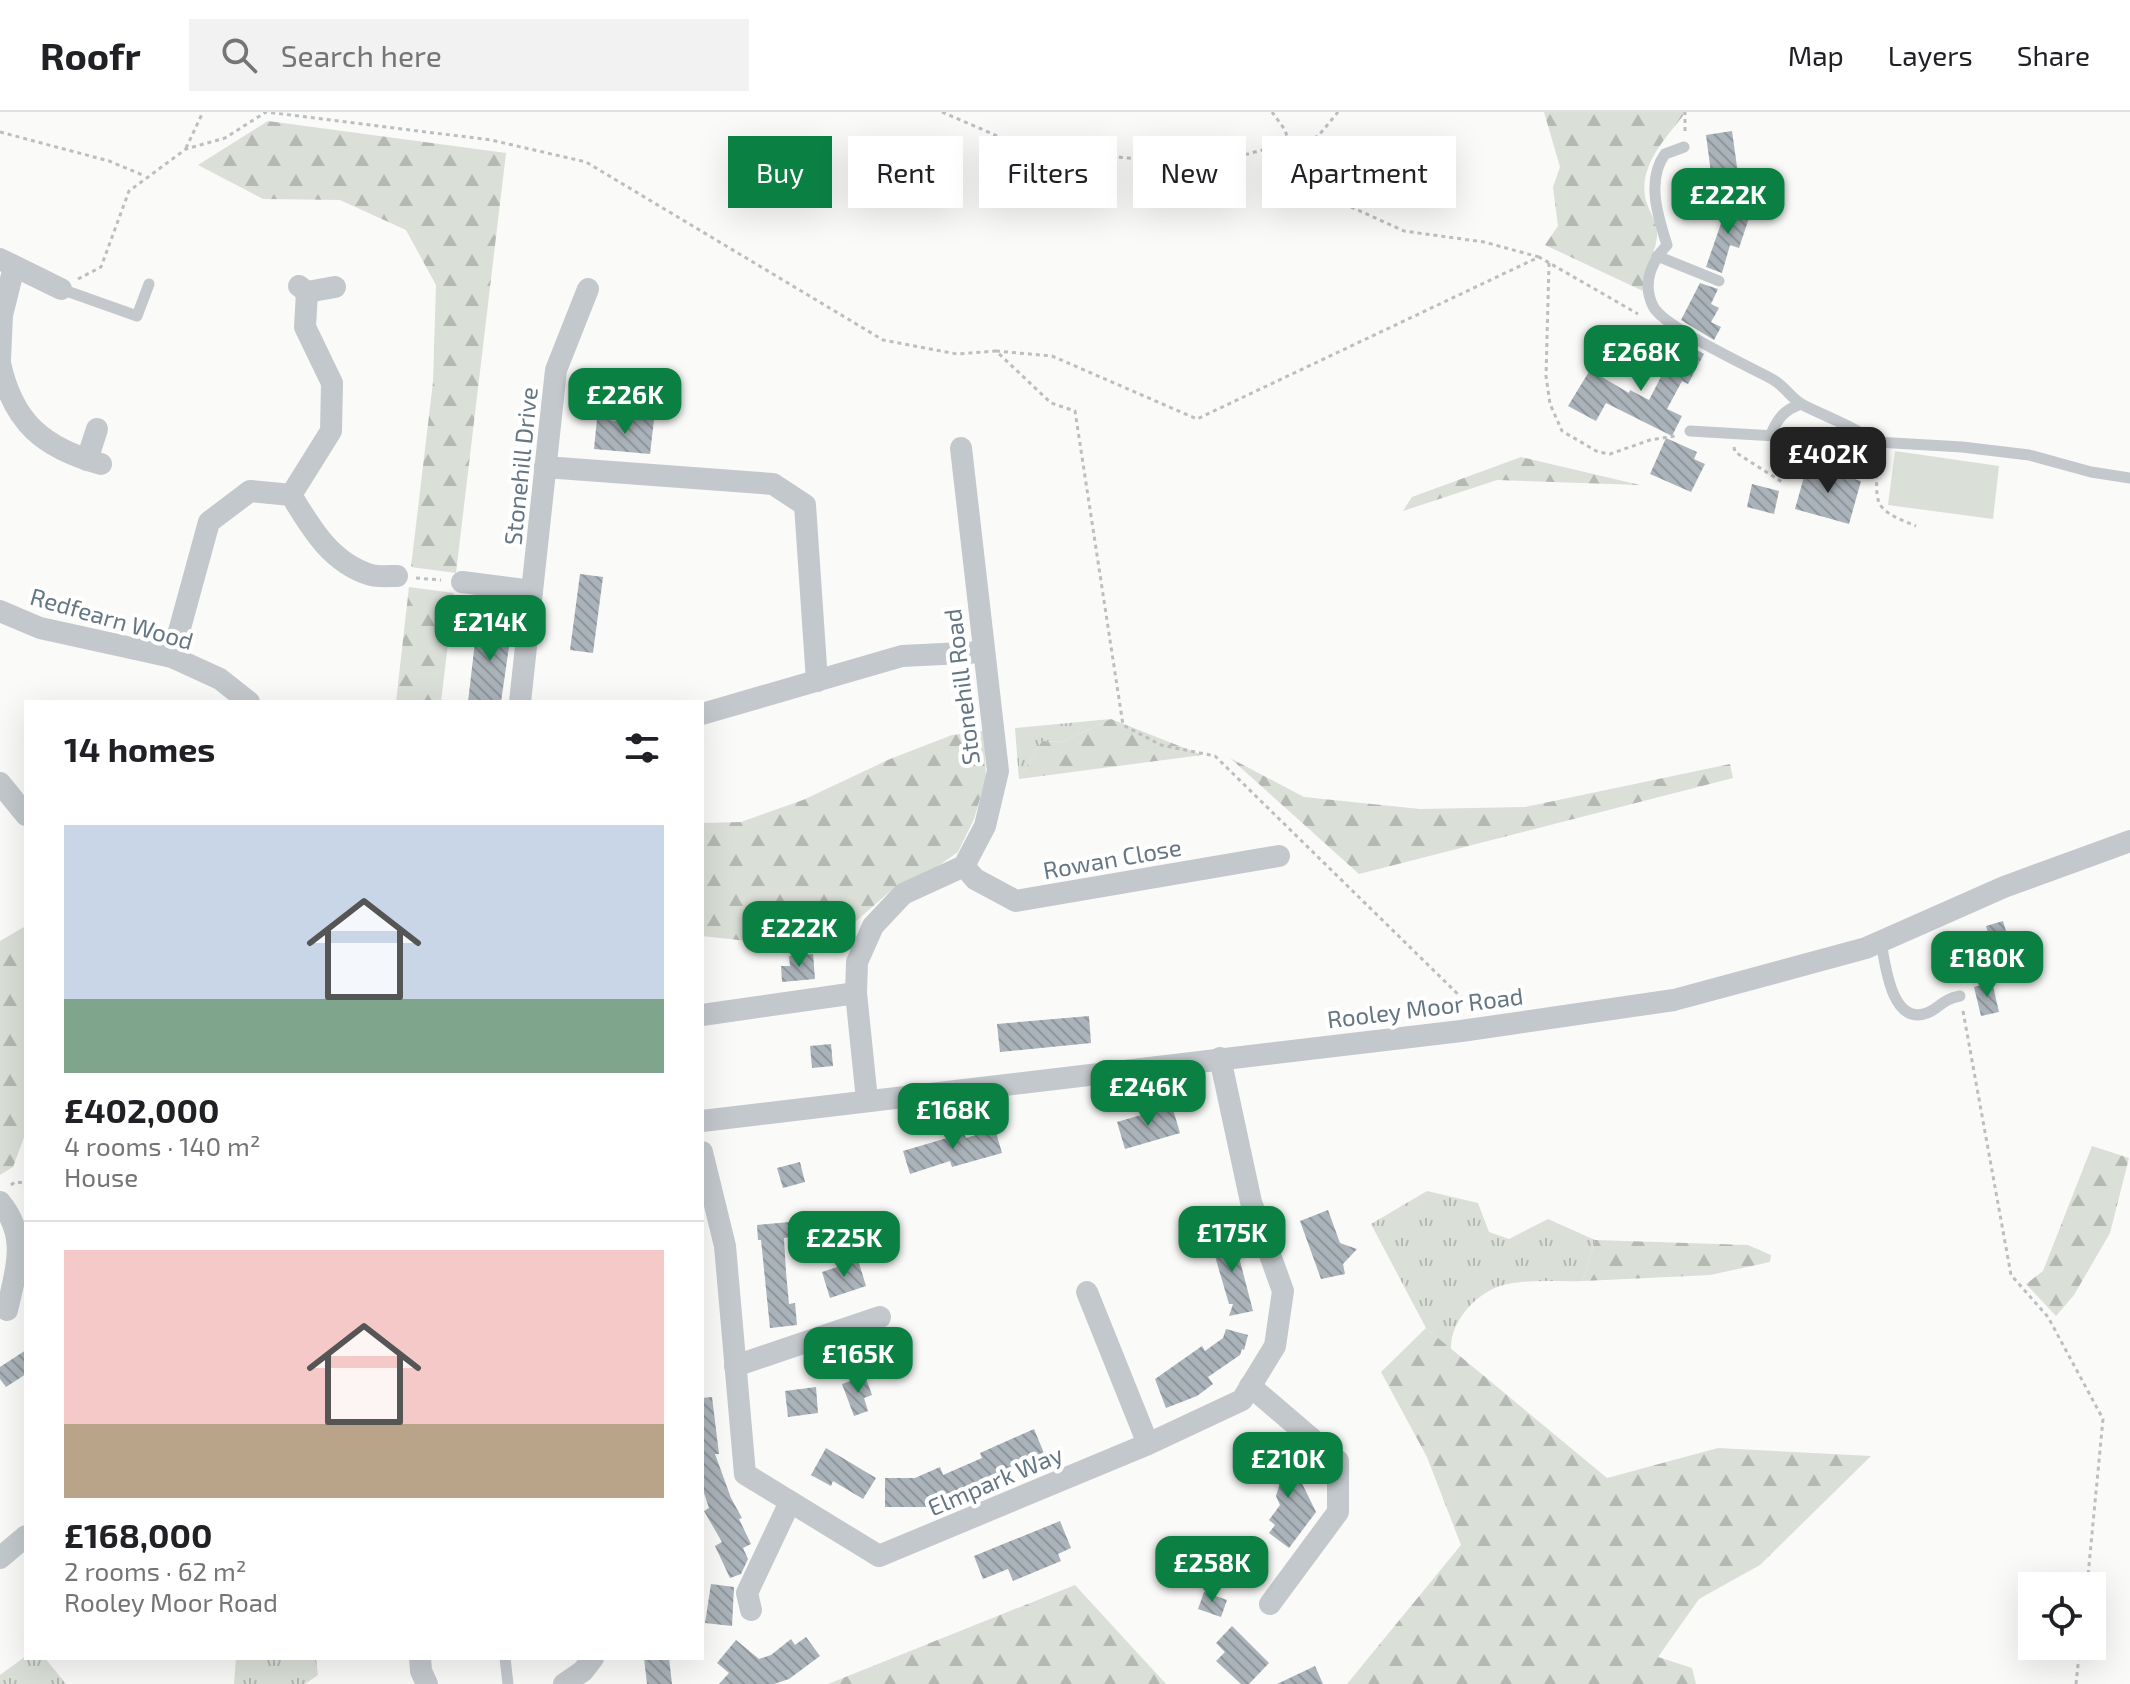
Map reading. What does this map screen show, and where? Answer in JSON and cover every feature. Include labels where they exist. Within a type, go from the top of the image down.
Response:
[{"type":"street","points":[[61,289],[7,263],[0,361],[5,387],[17,411],[45,441],[94,462],[97,429]]},
{"type":"street","points":[[291,495],[331,431],[332,383],[305,327],[303,289],[335,287]]},
{"type":"street","name":"Stonehill Drive","points":[[520,700],[556,370],[588,289]]},
{"type":"street","name":"Stonehill Road","points":[[961,448],[998,771],[985,826],[964,866]]},
{"type":"street","points":[[545,467],[773,484],[805,505],[817,681]]},
{"type":"street","points":[[172,657],[209,522],[250,491],[291,495]]},
{"type":"street","points":[[291,495],[317,538],[340,558],[372,576],[397,576]]},
{"type":"street","points":[[462,582],[532,591]]},
{"type":"street","name":"Redfearn Wood","points":[[2,617],[172,657],[220,679],[246,700]]},
{"type":"street","points":[[704,713],[902,656],[983,652]]},
{"type":"street","points":[[0,783],[24,813]]},
{"type":"street","name":"Rooley Moor Road","points":[[704,1121],[1044,1082],[1674,1000],[1866,948],[2004,887],[2130,841]]},
{"type":"street","name":"Rowan Close","points":[[964,866],[975,879],[1016,901],[1279,856]]},
{"type":"street","points":[[867,1100],[856,993],[857,962],[873,926],[903,894],[964,866]]},
{"type":"street","points":[[704,1015],[856,993]]},
{"type":"street","name":"Elmpark Way","points":[[704,1160],[725,1246],[745,1474],[879,1556],[1148,1444],[1242,1400],[1275,1346],[1283,1291],[1251,1202],[1220,1058]]},
{"type":"street","points":[[0,1202],[12,1220],[23,1248],[11,1307]]},
{"type":"street","points":[[1087,1292],[1148,1444]]},
{"type":"street","points":[[735,1366],[880,1317]]},
{"type":"street","points":[[1250,1386],[1338,1461],[1338,1512],[1270,1604]]},
{"type":"street","points":[[751,1610],[747,1593],[790,1502]]},
{"type":"street","points":[[0,1558],[24,1538]]},
{"type":"street","points":[[420,1660],[427,1684]]},
{"type":"street","points":[[564,1684],[583,1671],[591,1660]]},
{"type":"lane","points":[[1684,147],[1665,154],[1655,172],[1657,204],[1667,245],[1657,256],[1648,278],[1650,297],[1659,316],[1779,382],[1801,404],[1858,429],[1875,442]]},
{"type":"lane","points":[[1657,256],[1719,281]]},
{"type":"lane","points":[[61,289],[137,316],[149,284]]},
{"type":"lane","points":[[1771,434],[1777,419],[1789,408],[1801,404]]},
{"type":"lane","points":[[1690,431],[1962,447],[2029,455],[2091,472],[2130,478]]},
{"type":"lane","points":[[1881,942],[1896,1002],[1917,1014],[1927,1013],[1946,999],[1960,996]]},
{"type":"lane","points":[[505,1660],[508,1684]]},
{"type":"path","points":[[186,149],[203,112]]},
{"type":"path","points":[[61,289],[101,267],[129,191],[186,149],[225,138],[266,112],[491,140],[586,162],[883,340],[957,354],[996,351],[1052,356],[1197,419],[1539,257]]},
{"type":"path","points":[[942,112],[1002,138],[1072,153],[1207,165],[1262,150]]},
{"type":"path","points":[[1272,112],[1287,136]]},
{"type":"path","points":[[1318,136],[1338,112]]},
{"type":"path","points":[[1684,147],[1685,112]]},
{"type":"path","points":[[0,132],[109,161],[147,176]]},
{"type":"path","points":[[1353,208],[1404,231],[1484,242],[1539,257],[1649,320],[1659,316]]},
{"type":"path","points":[[1549,263],[1546,376],[1550,404],[1562,431],[1598,452],[1610,454],[1650,440],[1671,438],[1690,431]]},
{"type":"path","points":[[996,351],[1051,403],[1075,411],[1123,725],[1161,745],[1215,756],[1491,1026]]},
{"type":"path","points":[[1732,432],[1735,452],[1782,482]]},
{"type":"path","points":[[1875,442],[1878,503],[1885,511],[1916,526]]},
{"type":"path","points":[[397,576],[462,582]]},
{"type":"path","points":[[1960,996],[2011,1275],[2048,1317],[2103,1419],[2088,1572]]},
{"type":"path","points":[[2076,1684],[2079,1660]]},
{"type":"green space","points":[[1544,112],[1686,112],[1656,153],[1646,176],[1646,201],[1657,237],[1644,277],[1643,291],[1545,245],[1558,226],[1553,187],[1560,167]]},
{"type":"green space","points":[[268,121],[506,153],[456,573],[411,567],[433,382],[436,285],[406,230],[340,200],[263,199],[198,165]]},
{"type":"green space","points":[[1895,451],[1999,466],[1993,519],[1888,505]]},
{"type":"green space","points":[[1521,457],[1640,485],[1497,480],[1403,511],[1412,497]]},
{"type":"green space","points":[[409,587],[454,593],[441,700],[396,700]]},
{"type":"green space","points":[[1111,719],[1062,742],[1042,741],[1019,779],[1015,728]]},
{"type":"green space","points":[[1111,719],[1202,755],[1019,779],[1042,741],[1062,742]]},
{"type":"green space","points":[[984,731],[986,778],[974,819],[958,852],[931,871],[895,887],[854,923],[812,915],[766,943],[704,936],[704,823],[741,822],[803,800],[890,759],[952,735]]},
{"type":"green space","points":[[1230,758],[1304,797],[1420,809],[1525,807],[1730,764],[1733,778],[1359,874]]},
{"type":"green space","points":[[24,927],[24,1137],[13,1167],[0,1175],[0,941]]},
{"type":"green space","points":[[2092,1146],[2129,1158],[2110,1233],[2074,1295],[2056,1316],[2026,1284],[2043,1271]]},
{"type":"green space","points":[[1427,1191],[1478,1203],[1489,1232],[1509,1239],[1548,1219],[1595,1240],[1583,1281],[1517,1282],[1487,1292],[1461,1317],[1455,1327],[1451,1349],[1426,1328],[1371,1224]]},
{"type":"green space","points":[[1595,1240],[1748,1245],[1771,1255],[1770,1262],[1710,1275],[1583,1281]]},
{"type":"green space","points":[[1426,1328],[1607,1478],[1718,1448],[1871,1456],[1760,1565],[1699,1599],[1658,1657],[1692,1668],[1696,1684],[1347,1684],[1461,1545],[1427,1457],[1381,1372]]},
{"type":"green space","points":[[1075,1585],[1166,1684],[828,1684]]},
{"type":"green space","points":[[24,1657],[24,1660],[47,1660],[66,1684],[0,1684],[0,1675]]},
{"type":"green space","points":[[236,1660],[316,1660],[318,1675],[305,1684],[234,1684]]},
{"type":"building","points":[[1732,131],[1738,174],[1734,175],[1736,197],[1702,201],[1698,175],[1711,173],[1706,135]]},
{"type":"building","points":[[1728,203],[1740,206],[1739,209],[1746,211],[1744,216],[1749,218],[1739,248],[1730,245],[1722,273],[1706,267]]},
{"type":"building","points":[[1700,283],[1718,289],[1711,304],[1719,308],[1711,322],[1721,327],[1714,340],[1681,320]]},
{"type":"building","points":[[1680,340],[1704,354],[1688,384],[1682,381],[1667,409],[1682,416],[1672,436],[1606,403],[1596,421],[1568,406],[1590,370],[1629,393],[1630,390],[1649,400]]},
{"type":"building","points":[[630,418],[654,420],[650,454],[594,449],[597,419],[630,422]]},
{"type":"building","points":[[1666,438],[1697,452],[1694,459],[1705,464],[1691,492],[1650,474]]},
{"type":"building","points":[[1807,466],[1861,481],[1849,524],[1795,509]]},
{"type":"building","points":[[1752,484],[1779,491],[1774,514],[1747,507]]},
{"type":"building","points":[[580,574],[603,577],[593,653],[570,650]]},
{"type":"building","points":[[484,622],[512,626],[501,700],[468,700],[476,633],[483,634]]},
{"type":"building","points":[[2003,921],[2008,938],[2021,935],[2032,974],[2002,982],[1986,926]]},
{"type":"building","points":[[813,954],[815,979],[782,982],[781,966],[790,966],[789,956]]},
{"type":"building","points":[[1992,982],[1999,1012],[1981,1016],[1974,987]]},
{"type":"building","points":[[1089,1016],[1091,1043],[1000,1052],[997,1024]]},
{"type":"building","points":[[831,1044],[833,1066],[812,1068],[810,1046]]},
{"type":"building","points":[[1172,1106],[1180,1133],[1125,1149],[1117,1122]]},
{"type":"building","points":[[995,1129],[1002,1153],[952,1167],[950,1161],[910,1174],[903,1151],[964,1133],[966,1138]]},
{"type":"building","points":[[800,1162],[805,1182],[783,1188],[777,1168]]},
{"type":"building","points":[[1328,1210],[1340,1243],[1357,1249],[1343,1264],[1345,1274],[1321,1279],[1300,1221]]},
{"type":"building","points":[[790,1222],[792,1237],[784,1238],[786,1272],[789,1304],[795,1303],[797,1325],[770,1328],[757,1225]]},
{"type":"building","points":[[1233,1234],[1253,1311],[1229,1316],[1233,1304],[1229,1304],[1210,1239]]},
{"type":"building","points":[[858,1260],[866,1286],[830,1298],[822,1272]]},
{"type":"building","points":[[1226,1329],[1248,1335],[1244,1350],[1208,1377],[1213,1384],[1197,1396],[1166,1408],[1155,1379],[1202,1346],[1205,1351],[1223,1338]]},
{"type":"building","points":[[24,1351],[24,1375],[6,1387],[0,1379],[0,1367]]},
{"type":"building","points":[[865,1376],[872,1395],[864,1398],[868,1411],[854,1416],[842,1384]]},
{"type":"building","points":[[816,1387],[818,1413],[788,1417],[785,1391]]},
{"type":"building","points":[[712,1397],[719,1454],[715,1454],[751,1544],[743,1548],[748,1559],[741,1574],[730,1578],[715,1546],[722,1542],[704,1511],[709,1508],[704,1493],[704,1398]]},
{"type":"building","points":[[1034,1429],[1046,1458],[927,1507],[885,1507],[885,1478],[915,1478],[940,1467],[943,1475],[982,1458],[980,1453]]},
{"type":"building","points":[[826,1448],[876,1478],[863,1499],[833,1481],[831,1486],[811,1475]]},
{"type":"building","points":[[1270,1449],[1291,1461],[1316,1512],[1289,1548],[1269,1533],[1275,1525],[1269,1520],[1280,1505],[1276,1496],[1281,1480],[1259,1467]]},
{"type":"building","points":[[1060,1521],[1071,1548],[1058,1554],[1061,1561],[1013,1581],[1008,1569],[983,1579],[974,1556]]},
{"type":"building","points":[[711,1584],[734,1587],[732,1626],[705,1623]]},
{"type":"building","points":[[1204,1592],[1227,1600],[1221,1617],[1198,1609]]},
{"type":"building","points":[[1232,1626],[1269,1663],[1249,1684],[1241,1684],[1216,1661],[1225,1652],[1216,1643]]},
{"type":"building","points":[[806,1637],[820,1656],[789,1679],[774,1684],[719,1684],[729,1673],[717,1663],[736,1640],[759,1659],[771,1655],[791,1639],[795,1645]]},
{"type":"building","points":[[644,1660],[669,1660],[672,1684],[647,1684]]},
{"type":"building","points":[[1315,1666],[1323,1684],[1277,1684]]}]
